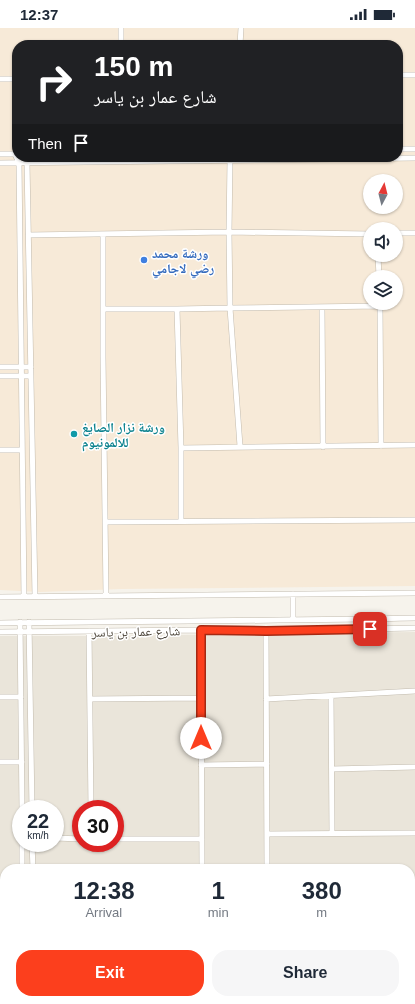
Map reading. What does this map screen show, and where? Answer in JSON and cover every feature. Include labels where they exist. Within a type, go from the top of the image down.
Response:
[{"type":"street","points":[[121,28],[121,40]]},
{"type":"street","points":[[240,28],[240,40]]},
{"type":"street","points":[[403,75],[415,75]]},
{"type":"street","points":[[0,79],[12,79]]},
{"type":"street","points":[[403,149],[415,149]]},
{"type":"street","points":[[0,154],[12,154]]},
{"type":"street","points":[[403,158],[415,158]]},
{"type":"street","points":[[0,163],[94,162]]},
{"type":"street","points":[[230,162],[230,308],[240,446]]},
{"type":"street","points":[[19,163],[24,596]]},
{"type":"street","points":[[26,163],[35,596]]},
{"type":"street","points":[[28,235],[229,232],[363,234]]},
{"type":"street","points":[[403,234],[415,233]]},
{"type":"street","points":[[104,235],[103,309],[106,595]]},
{"type":"street","points":[[103,309],[178,310],[230,308],[322,308],[363,306]]},
{"type":"street","points":[[322,308],[323,447]]},
{"type":"street","points":[[178,310],[181,521]]},
{"type":"street","points":[[380,310],[381,446]]},
{"type":"street","points":[[0,367],[31,367]]},
{"type":"street","points":[[0,376],[31,376]]},
{"type":"street","points":[[181,448],[240,446],[323,447],[415,445]]},
{"type":"street","points":[[0,450],[22,450]]},
{"type":"street","points":[[105,522],[415,520]]},
{"type":"street","points":[[0,597],[415,593]]},
{"type":"street","points":[[293,594],[293,620]]},
{"type":"street","name":"شارع عمار بن ياسر","points":[[0,623],[415,618]]},
{"type":"street","points":[[20,622],[22,800]]},
{"type":"street","points":[[28,622],[32,800]]},
{"type":"street","name":"شارع عمار بن ياسر","points":[[0,632],[201,630],[266,631],[415,628]]},
{"type":"street","points":[[201,630],[202,864]]},
{"type":"street","points":[[89,631],[91,800]]},
{"type":"street","points":[[266,631],[267,864]]},
{"type":"street","points":[[266,698],[415,691]]},
{"type":"street","points":[[330,696],[332,834]]},
{"type":"street","points":[[0,697],[21,697]]},
{"type":"street","points":[[90,699],[201,698]]},
{"type":"street","points":[[0,762],[22,762]]},
{"type":"street","points":[[201,765],[267,764]]},
{"type":"street","points":[[332,769],[415,767]]},
{"type":"street","points":[[267,834],[415,833]]},
{"type":"street","points":[[124,839],[202,839]]},
{"type":"street","points":[[22,852],[22,864]]},
{"type":"street","points":[[32,852],[33,864]]},
{"type":"shaded area","points":[[0,28],[415,28],[415,586],[122,589],[40,592],[0,590]]},
{"type":"shaded area","points":[[415,632],[415,864],[0,864],[0,636]]},
{"type":"place","name":"ورشة محمد رضي لاجامي","points":[[144,260]]},
{"type":"place","name":"ورشة نزار الصايغ للالمونيوم","points":[[74,434]]},
{"type":"route","points":[[201,738],[201,630],[266,631],[370,629]]}]
